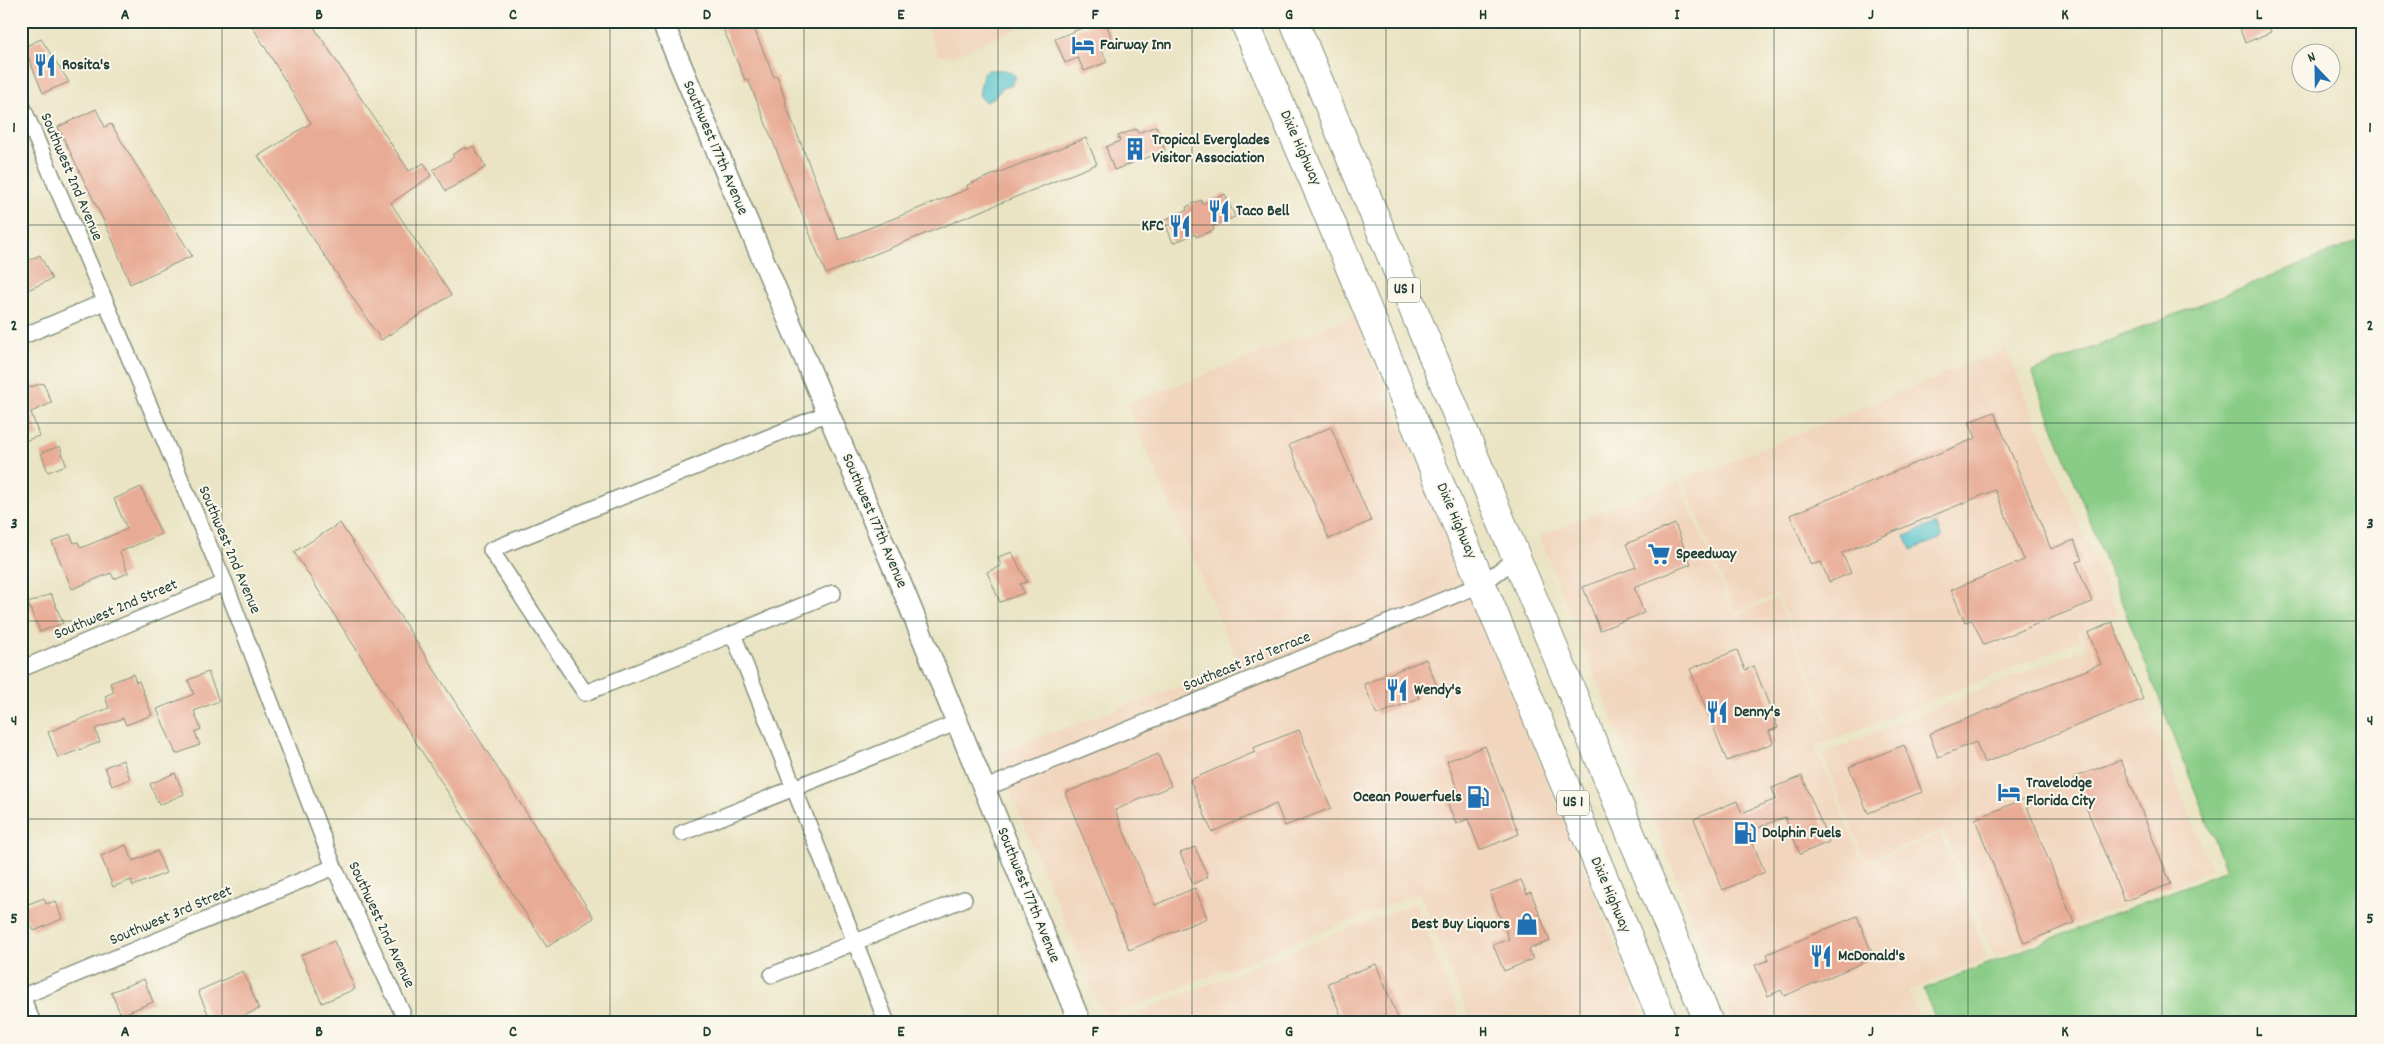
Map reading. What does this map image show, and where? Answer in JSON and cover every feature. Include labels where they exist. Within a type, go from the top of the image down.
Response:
[{"type":"highway","name":"Dixie Highway","points":[[1244,21],[1319,193],[1664,1023]]},
{"type":"highway","name":"US 1","points":[[1294,21],[1515,559],[1709,1023]]},
{"type":"main road","name":"Southwest 177th Avenue","points":[[662,21],[986,788],[1080,1023]]},
{"type":"street","name":"Southwest 2nd Avenue","points":[[21,103],[225,583],[334,866],[402,1012]]},
{"type":"street","points":[[21,337],[104,302]]},
{"type":"street","points":[[828,413],[491,550],[585,693],[833,593]]},
{"type":"street","name":"Southeast 3rd Terrace","points":[[986,788],[1482,584],[1515,559]]},
{"type":"street","name":"Southwest 2nd Street","points":[[21,669],[225,583]]},
{"type":"street","points":[[733,634],[887,1023]]},
{"type":"street","points":[[682,833],[958,722]]},
{"type":"street","name":"Southwest 3rd Street","points":[[22,996],[334,866]]},
{"type":"street","points":[[772,975],[964,899]]},
{"type":"street","points":[[22,996],[33,1023]]},
{"type":"shaded area","points":[[924,21],[1034,21],[953,56],[938,55]]},
{"type":"shaded area","points":[[1355,316],[1647,1023],[1471,1023],[1420,893],[1105,1017],[994,754],[1239,665],[1127,405]]},
{"type":"shaded area","points":[[2006,349],[2117,615],[2077,632],[2081,640],[1836,739],[1778,594],[1734,612],[1684,480]]},
{"type":"shaded area","points":[[1679,481],[1733,616],[1777,598],[1834,739],[1815,747],[1864,865],[1941,835],[1987,959],[1908,991],[1921,1023],[1735,1023],[1539,536]]},
{"type":"shaded area","name":"Travelodge Florida City","points":[[2111,620],[2212,870],[1995,957],[1944,830],[1865,861],[1822,754],[2087,648],[2081,632]]},
{"type":"shaded area","points":[[1415,903],[1462,1023],[1111,1023]]},
{"type":"green space","points":[[2363,239],[2363,1023],[1937,1023],[1924,989],[2226,870],[2032,372]]},
{"type":"water","points":[[988,70],[1007,71],[1016,77],[1011,86],[1002,88],[994,98],[985,102],[979,95],[983,74]]},
{"type":"water","points":[[1936,523],[1942,538],[1911,550],[1905,536]]},
{"type":"building","points":[[249,21],[310,21],[409,171],[424,163],[431,176],[391,203],[451,295],[381,340],[258,156],[311,123]]},
{"type":"building","points":[[720,21],[751,21],[774,77],[777,76],[785,103],[839,240],[968,189],[967,185],[1086,138],[1097,164],[826,274],[748,79],[745,80]]},
{"type":"building","name":"Fairway Inn","points":[[1099,21],[1105,21],[1114,43],[1101,48],[1107,62],[1084,71],[1078,58],[1065,63],[1055,39]]},
{"type":"building","points":[[2237,21],[2266,21],[2271,32],[2245,43]]},
{"type":"building","points":[[41,39],[69,82],[43,93],[24,47]]},
{"type":"building","points":[[96,109],[105,127],[111,124],[192,256],[130,284],[112,238],[58,127]]},
{"type":"building","name":"Tropical Everglades Visitor Association","points":[[1156,126],[1165,151],[1114,170],[1106,147],[1120,141],[1118,136],[1136,129],[1138,133]]},
{"type":"building","points":[[473,146],[486,167],[446,191],[433,170],[454,157],[452,155],[465,147],[466,150]]},
{"type":"building","points":[[1225,194],[1235,217],[1213,226],[1214,230],[1196,237],[1195,234],[1173,243],[1164,220],[1187,210],[1186,207],[1201,200],[1202,204]]},
{"type":"building","points":[[40,255],[52,279],[21,293],[21,264]]},
{"type":"building","points":[[43,383],[52,403],[31,412],[39,436],[21,442],[21,390]]},
{"type":"building","points":[[1994,412],[2051,549],[2074,540],[2082,560],[2076,562],[2092,602],[1984,645],[1972,620],[1965,622],[1951,590],[2024,560],[1995,490],[1842,553],[1851,573],[1829,582],[1821,562],[1811,565],[1790,515],[1976,438],[1969,422]]},
{"type":"building","points":[[1331,427],[1371,521],[1329,539],[1289,445]]},
{"type":"building","points":[[60,446],[66,465],[48,472],[41,453]]},
{"type":"building","points":[[141,487],[161,534],[120,552],[128,573],[114,579],[111,573],[72,589],[52,542],[70,534],[74,543],[78,542],[81,548],[127,529],[114,499]]},
{"type":"building","points":[[340,523],[594,918],[547,947],[294,552]]},
{"type":"building","points":[[1675,524],[1691,564],[1634,587],[1644,613],[1600,630],[1583,587],[1636,567],[1626,544]]},
{"type":"building","points":[[1012,552],[1027,582],[1020,584],[1024,593],[1000,602],[987,572],[1001,566],[998,557]]},
{"type":"building","points":[[51,594],[63,623],[40,632],[28,603]]},
{"type":"building","points":[[2112,622],[2143,699],[1984,763],[1976,742],[1938,757],[1929,734],[2101,664],[2088,633]]},
{"type":"building","points":[[1737,650],[1745,670],[1754,666],[1778,728],[1769,731],[1773,743],[1727,761],[1690,669]]},
{"type":"building","name":"Wendy's","points":[[1426,659],[1437,686],[1417,694],[1419,698],[1377,715],[1364,684]]},
{"type":"building","points":[[208,672],[219,701],[194,711],[201,729],[195,732],[200,745],[176,754],[157,709],[194,694],[188,680]]},
{"type":"building","points":[[133,674],[136,682],[139,681],[152,715],[126,725],[123,718],[95,729],[100,742],[58,758],[48,732],[109,708],[105,696],[114,692],[110,683]]},
{"type":"building","points":[[1299,730],[1331,808],[1285,826],[1276,804],[1212,832],[1190,780],[1255,752],[1253,748]]},
{"type":"building","points":[[1904,745],[1922,792],[1868,813],[1849,767]]},
{"type":"building","points":[[1485,746],[1519,834],[1480,850],[1468,819],[1456,824],[1446,799],[1459,794],[1447,761]]},
{"type":"building","points":[[1158,754],[1171,786],[1115,810],[1155,905],[1195,888],[1207,918],[1129,950],[1065,793]]},
{"type":"building","points":[[123,760],[130,779],[112,786],[105,767]]},
{"type":"building","points":[[2121,760],[2171,884],[2124,901],[2074,777]]},
{"type":"building","points":[[175,773],[184,794],[159,805],[150,784]]},
{"type":"building","points":[[1802,776],[1829,842],[1800,854],[1785,817],[1748,832],[1765,872],[1723,890],[1694,819],[1737,801],[1742,813],[1776,799],[1772,788]]},
{"type":"building","points":[[2024,799],[2074,923],[2024,943],[1975,819]]},
{"type":"building","points":[[126,845],[133,861],[157,851],[166,873],[133,886],[131,880],[113,887],[101,856]]},
{"type":"building","points":[[1195,847],[1208,877],[1193,884],[1180,853]]},
{"type":"building","points":[[1521,880],[1527,894],[1531,892],[1550,941],[1529,949],[1533,959],[1504,971],[1493,945],[1509,939],[1490,892]]},
{"type":"building","points":[[44,898],[46,904],[56,901],[62,919],[34,931],[21,907]]},
{"type":"building","name":"McDonald's","points":[[1857,916],[1874,958],[1784,996],[1781,990],[1768,996],[1755,965],[1769,960],[1767,954]]},
{"type":"building","points":[[334,941],[355,989],[322,1003],[301,955]]},
{"type":"building","points":[[1376,964],[1400,1023],[1344,1023],[1328,983]]},
{"type":"building","points":[[243,971],[259,1009],[228,1023],[212,1023],[198,991]]},
{"type":"building","points":[[144,979],[153,1002],[121,1015],[111,992]]},
{"type":"place","name":"Fairway Inn","points":[[1083,45]]},
{"type":"place","name":"Rosita's","points":[[45,65]]},
{"type":"place","name":"Tropical Everglades Visitor Association","points":[[1135,149]]},
{"type":"place","name":"Taco Bell","points":[[1219,211]]},
{"type":"place","name":"KFC","points":[[1180,226]]},
{"type":"place","name":"Speedway","points":[[1659,554]]},
{"type":"place","name":"Wendy's","points":[[1397,690]]},
{"type":"place","name":"Denny's","points":[[1717,712]]},
{"type":"place","name":"Travelodge Florida City","points":[[2009,792]]},
{"type":"place","name":"Ocean Powerfuels","points":[[1478,797]]},
{"type":"place","name":"Dolphin Fuels","points":[[1745,833]]},
{"type":"place","name":"Best Buy Liquors","points":[[1527,924]]},
{"type":"place","name":"McDonald's","points":[[1821,956]]}]
